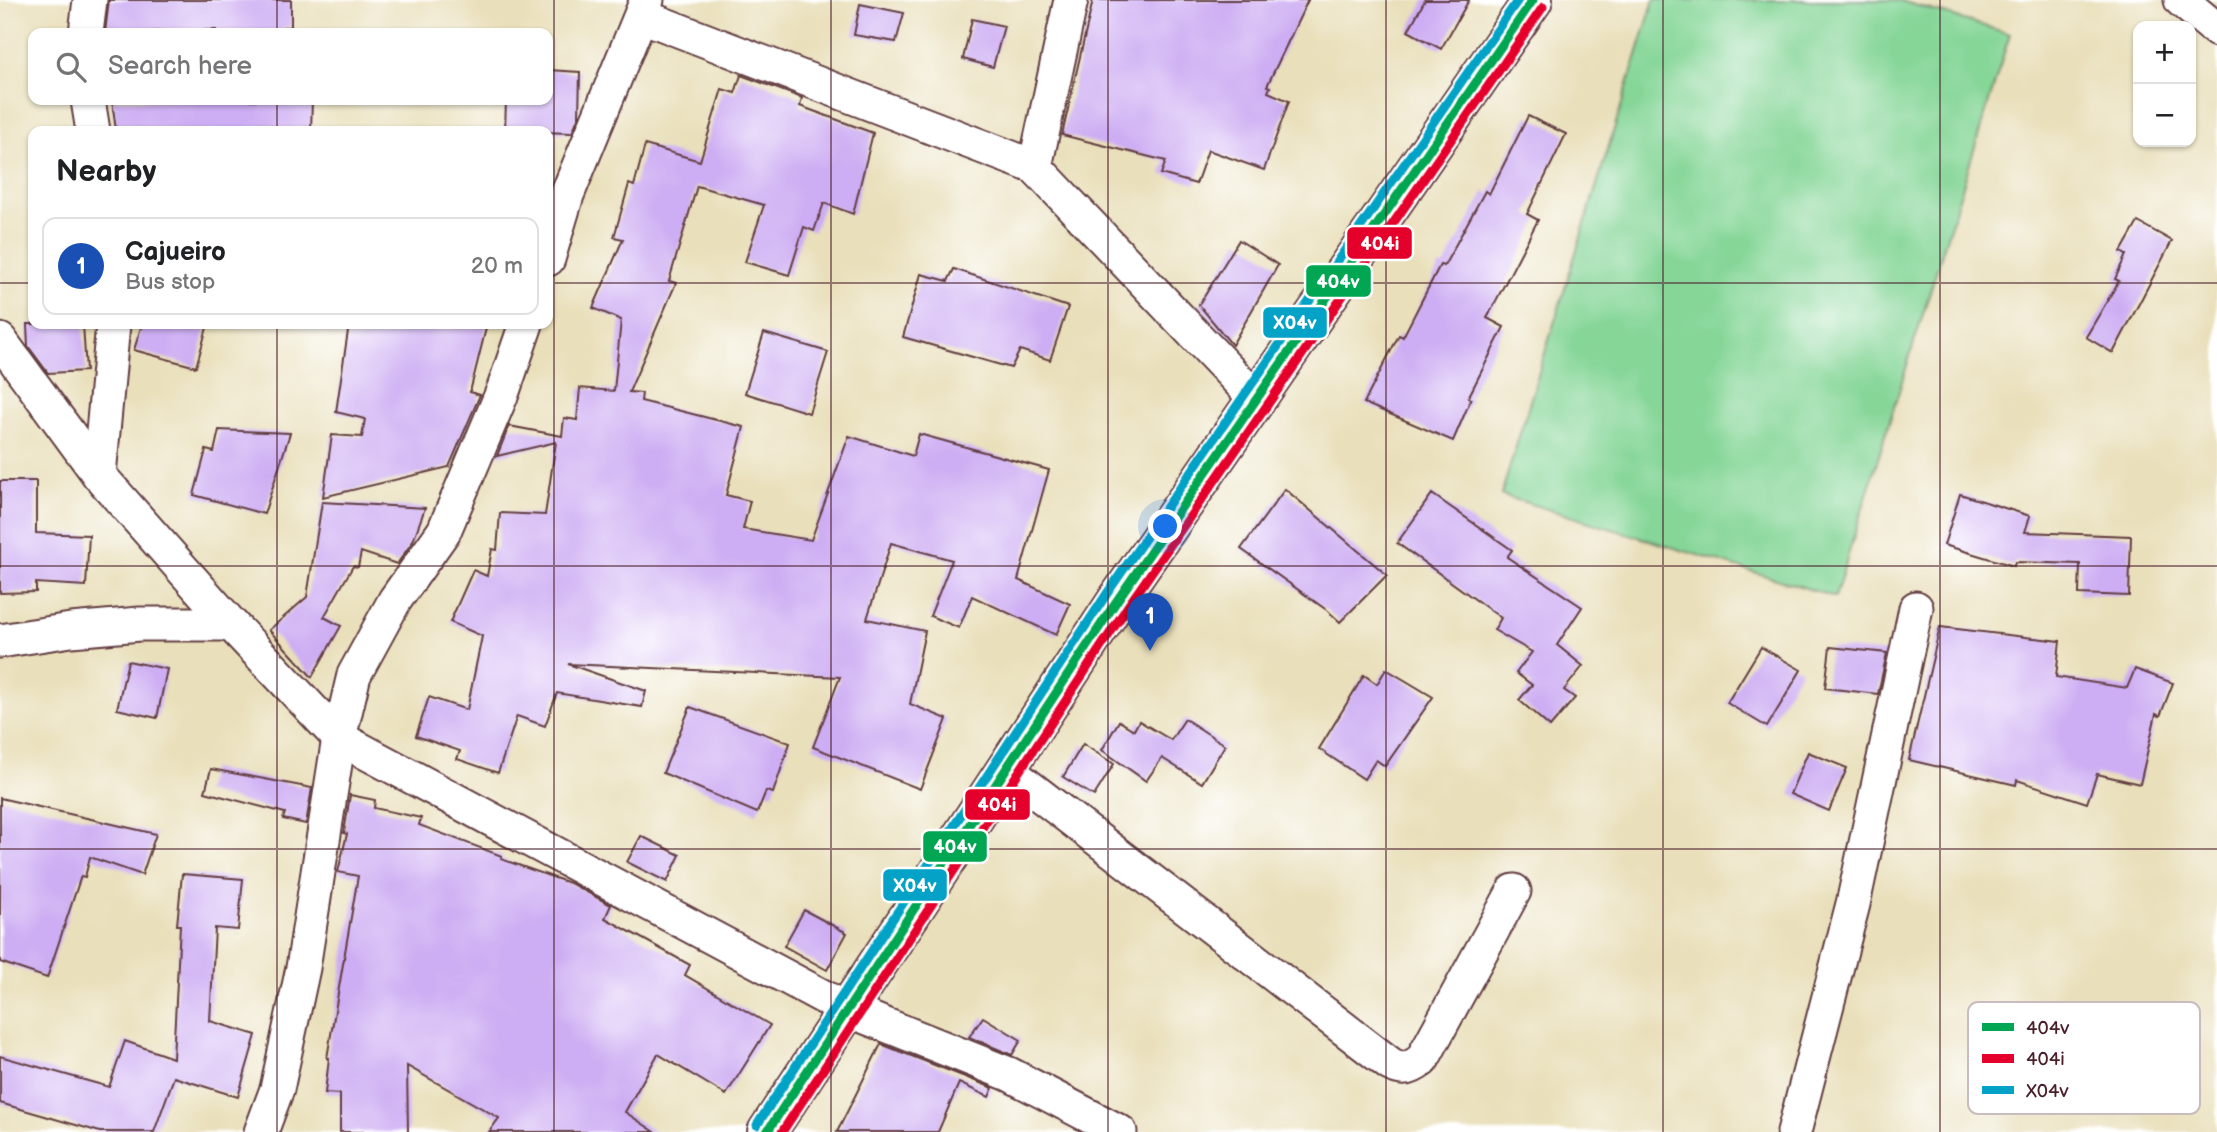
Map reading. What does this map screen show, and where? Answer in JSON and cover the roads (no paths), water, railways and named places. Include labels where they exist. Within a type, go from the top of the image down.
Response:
[{"type":"main road","points":[[767,1132],[1118,599],[1532,0]]},
{"type":"street","points":[[87,28],[90,0]]},
{"type":"street","points":[[1035,167],[1071,0]]},
{"type":"street","points":[[2181,0],[2217,30]]},
{"type":"street","points":[[553,242],[567,195],[645,8],[1035,167],[1256,399]]},
{"type":"street","points":[[89,105],[92,126]]},
{"type":"street","points":[[99,475],[113,329]]},
{"type":"street","points":[[261,1132],[277,1089],[303,968],[339,737],[354,675],[395,600],[444,531],[503,391],[524,329]]},
{"type":"street","points":[[0,340],[99,475],[231,624],[339,737],[848,1010],[1009,1074],[1120,1132]]},
{"type":"street","points":[[1794,1132],[1853,904],[1916,608]]},
{"type":"street","points":[[0,641],[72,630],[140,624],[231,624]]},
{"type":"street","points":[[1006,769],[1401,1070],[1411,1068],[1422,1060],[1514,891]]},
{"type":"place","name":"Cajueiro","points":[[1150,651]]}]
